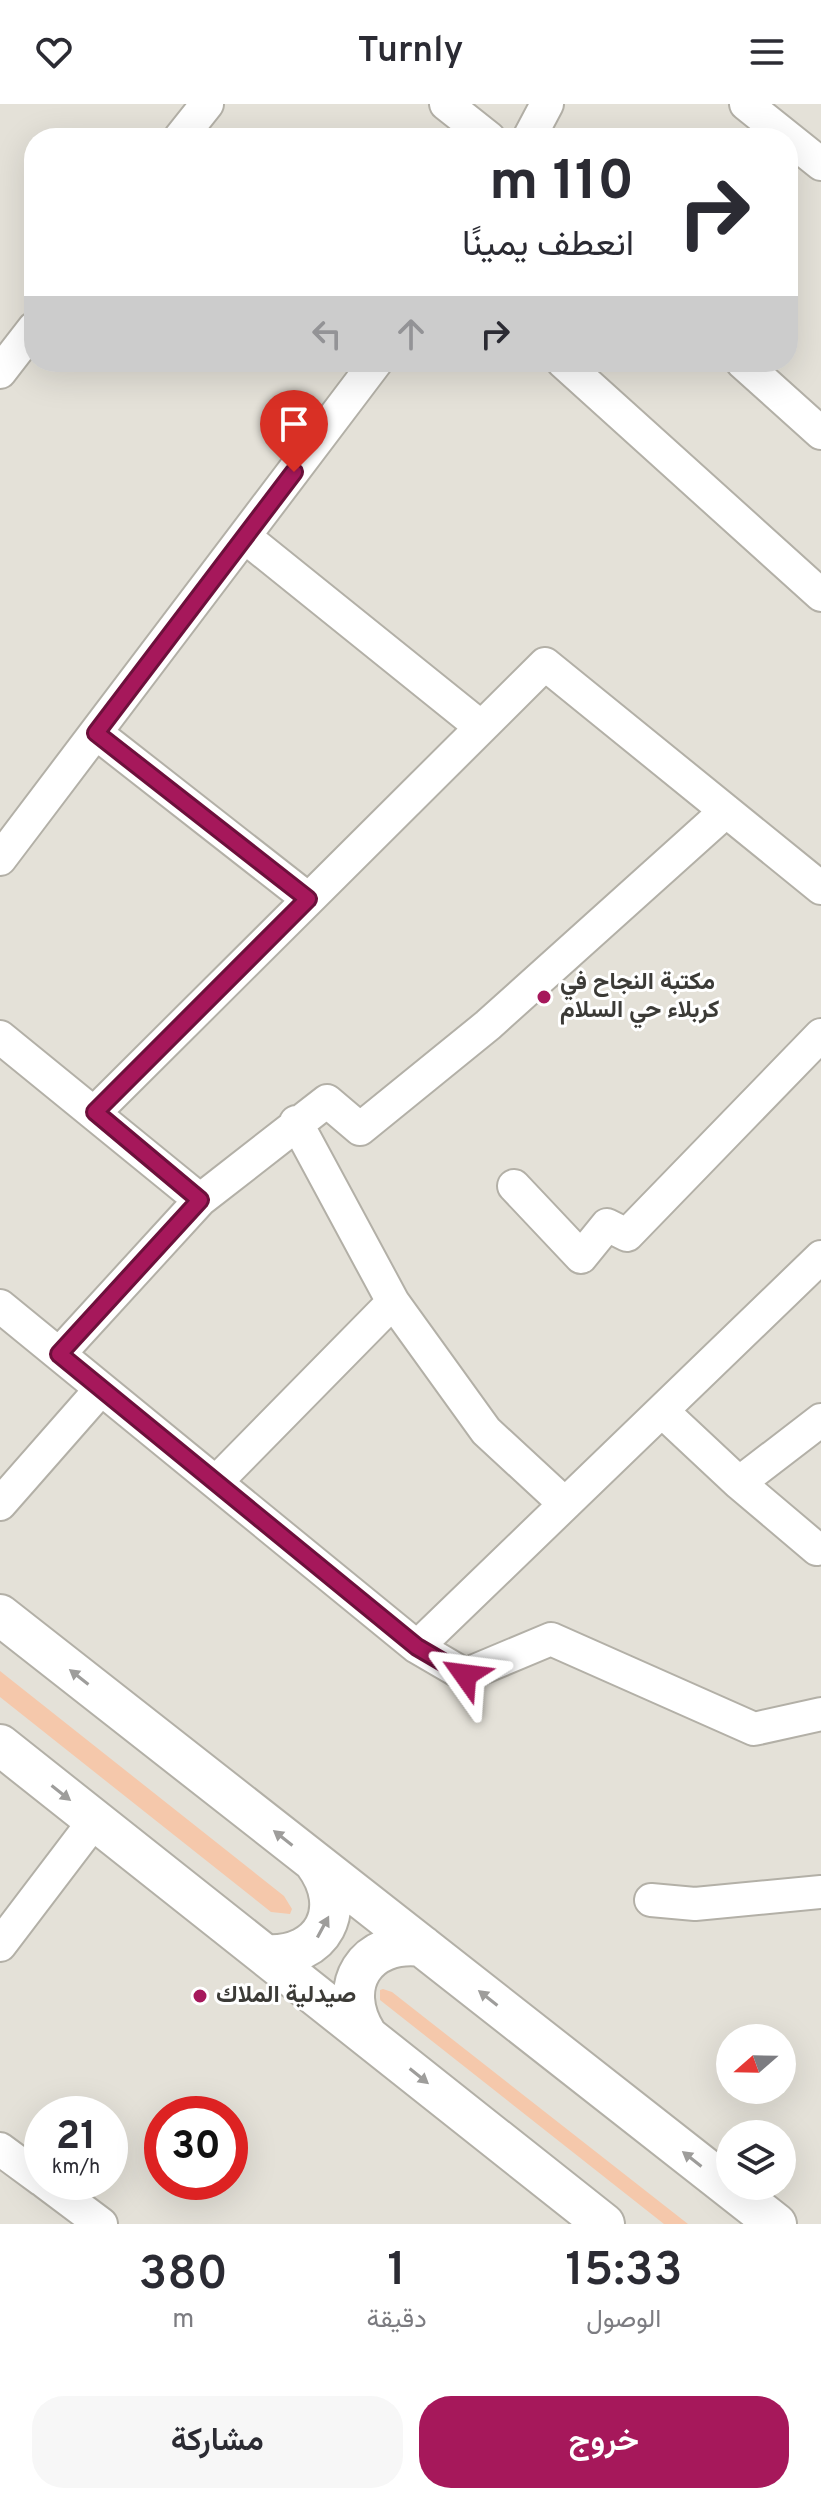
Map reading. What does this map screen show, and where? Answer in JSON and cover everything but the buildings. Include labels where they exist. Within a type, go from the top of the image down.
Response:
[{"type":"main road","points":[[0,1615],[776,2224]]},
{"type":"main road","points":[[0,1745],[604,2224]]},
{"type":"main road","points":[[266,1955],[283,1956],[300,1952],[314,1942],[325,1928],[330,1894],[325,1877],[315,1863]]},
{"type":"main road","points":[[366,2034],[353,2003],[354,1985],[361,1969],[388,1948],[422,1946]]},
{"type":"street","points":[[188,128],[207,104]]},
{"type":"street","points":[[446,104],[476,128]]},
{"type":"street","points":[[534,128],[547,104]]},
{"type":"street","points":[[746,104],[776,128]]},
{"type":"street","points":[[798,146],[821,164]]},
{"type":"street","points":[[0,372],[24,341]]},
{"type":"street","points":[[0,859],[369,372]]},
{"type":"street","points":[[574,372],[821,595]]},
{"type":"street","points":[[753,372],[821,433]]},
{"type":"street","points":[[245,537],[481,727]]},
{"type":"street","points":[[95,1112],[545,664],[821,888]]},
{"type":"street","points":[[96,733],[308,899]]},
{"type":"street","points":[[59,1354],[200,1200],[296,1122],[327,1101],[360,1129],[488,1025],[726,811]]},
{"type":"street","points":[[514,1186],[581,1257],[607,1225],[627,1235],[821,1035]]},
{"type":"street","points":[[0,1037],[200,1200]]},
{"type":"street","points":[[296,1122],[393,1302],[486,1431],[565,1504]]},
{"type":"street","points":[[417,1647],[821,1257]]},
{"type":"street","points":[[216,1482],[393,1302]]},
{"type":"street","points":[[0,1306],[417,1647],[465,1675],[551,1639],[754,1729],[821,1714]]},
{"type":"street","points":[[0,1504],[101,1389]]},
{"type":"street","points":[[662,1411],[739,1483],[817,1549]]},
{"type":"street","points":[[739,1483],[821,1420]]},
{"type":"street","points":[[0,1945],[95,1820]]},
{"type":"street","points":[[651,1900],[695,1904],[821,1892]]},
{"type":"street","points":[[0,2149],[24,2167]]},
{"type":"street","points":[[69,2200],[101,2224]]},
{"type":"shaded area","points":[[0,1671],[284,1896],[292,1909],[290,1914],[271,1912],[0,1697]]},
{"type":"shaded area","points":[[380,1990],[392,1992],[688,2224],[664,2224],[380,2000]]},
{"type":"place","name":"مكتبة النجاح في كربلاء حي السلام","points":[[544,997]]},
{"type":"place","name":"صيدلية الملاك","points":[[200,1996]]},
{"type":"route","points":[[294,472],[96,733],[308,899],[95,1112],[200,1200],[59,1354],[417,1647],[465,1675]]}]
